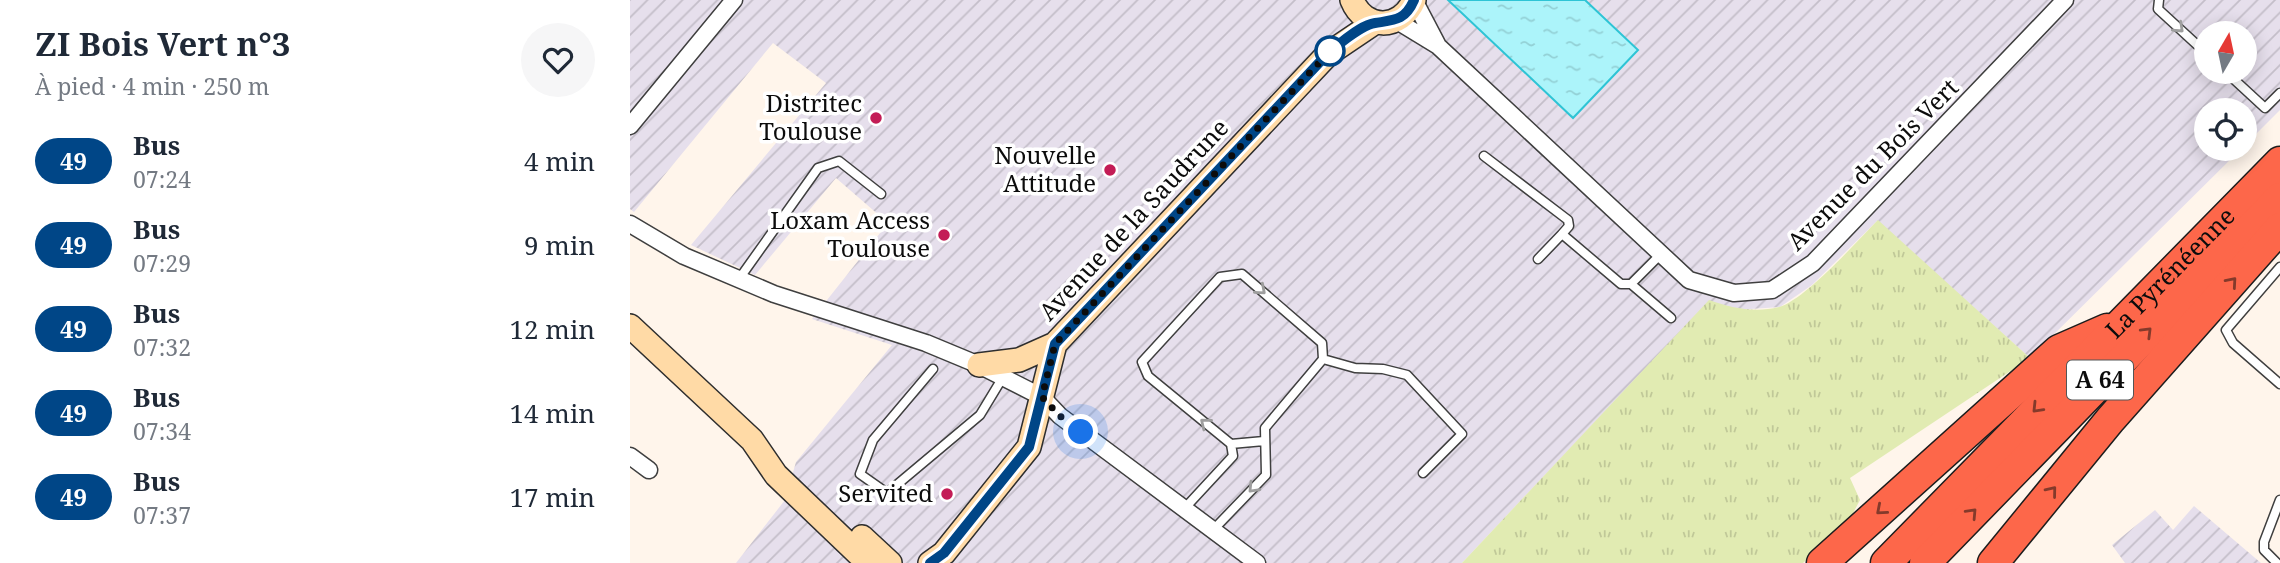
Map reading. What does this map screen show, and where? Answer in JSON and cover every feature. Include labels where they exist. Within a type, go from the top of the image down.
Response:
[{"type":"highway","name":"La Pyrénéenne","points":[[1886,563],[2280,162]]},
{"type":"highway","name":"La Pyrénéenne","points":[[1926,563],[2280,198]]},
{"type":"highway","points":[[1993,563],[2110,420],[2280,228]]},
{"type":"highway","points":[[1822,563],[2059,350],[2119,324]]},
{"type":"street","points":[[630,126],[734,0]]},
{"type":"street","name":"Avenue de la Saudrune","points":[[938,560],[1029,447],[1055,344],[1332,49],[1386,22],[1405,16],[1414,0]]},
{"type":"street","name":"Avenue du Bois Vert","points":[[1414,0],[1438,46]]},
{"type":"street","name":"Avenue du Bois Vert","points":[[1386,22],[1438,46],[1689,280],[1734,293],[1772,290],[1812,263],[2065,0]]},
{"type":"street","points":[[1352,1],[1365,19],[1386,22]]},
{"type":"street","name":"Avenue de la Saudrune","points":[[1332,49],[1352,1]]},
{"type":"street","points":[[630,224],[684,256],[739,279],[926,343],[979,365],[1042,397],[1060,416],[1256,563]]},
{"type":"street","points":[[630,326],[751,440],[776,475],[868,563]]},
{"type":"street","points":[[979,365],[993,366],[1019,360],[1055,344]]},
{"type":"street","points":[[751,440],[770,451],[890,563]]},
{"type":"street","points":[[630,456],[649,470]]},
{"type":"lane","points":[[2160,0],[2158,9],[2194,42]]},
{"type":"lane","points":[[2239,84],[2265,108],[2280,93]]},
{"type":"lane","points":[[1484,156],[1568,220],[1569,226],[1538,259]]},
{"type":"lane","points":[[739,279],[818,168],[839,161],[881,194]]},
{"type":"lane","points":[[1562,234],[1621,284],[1631,284],[1671,318]]},
{"type":"lane","points":[[1631,284],[1661,254]]},
{"type":"lane","points":[[2280,268],[2226,330],[2232,343],[2280,384]]},
{"type":"lane","points":[[1184,509],[1233,456],[1231,444],[1148,376],[1142,362],[1220,276],[1242,274],[1322,343],[1323,359],[1265,428],[1266,475],[1213,531]]},
{"type":"lane","points":[[1323,359],[1355,368],[1383,369],[1407,375],[1439,406],[1462,434],[1423,473]]},
{"type":"lane","points":[[933,369],[873,440],[860,474],[887,492],[980,415],[1003,377]]},
{"type":"lane","points":[[1231,444],[1264,441]]},
{"type":"lane","points":[[2277,563],[2264,551],[2263,542],[2280,500]]},
{"type":"shaded area","points":[[630,0],[2280,0],[2280,110],[2257,133],[2257,98],[2194,98],[2194,161],[2229,161],[2030,358],[1877,221],[1812,285],[1780,307],[1736,310],[1709,301],[1462,563],[736,563],[785,500],[796,462],[892,345],[812,319],[888,223],[836,178],[755,275],[691,245],[826,83],[773,43],[634,212],[630,209]]},
{"type":"shaded area","points":[[2194,506],[2261,563],[2125,563],[2112,545],[2155,510],[2173,530]]},
{"type":"green space","points":[[1878,220],[2030,358],[1850,478],[1860,500],[1851,517],[1803,563],[1462,563],[1709,300],[1752,310],[1770,309],[1790,302],[1830,269]]},
{"type":"water","points":[[1448,0],[1585,0],[1638,50],[1573,118]]},
{"type":"bus line","name":"49","points":[[930,563],[944,553],[1029,447],[1055,344],[1266,116],[1332,49],[1374,23],[1397,21],[1405,16],[1414,0]]},
{"type":"place","name":"Distritec Toulouse","points":[[876,118]]},
{"type":"place","name":"Nouvelle Attitude","points":[[1110,170]]},
{"type":"place","name":"Loxam Access Toulouse","points":[[944,235]]},
{"type":"place","name":"Servited","points":[[947,494]]},
{"type":"route","points":[[1081,432],[1060,416],[1042,397],[1055,344],[1266,116],[1332,49],[1330,51]]}]
